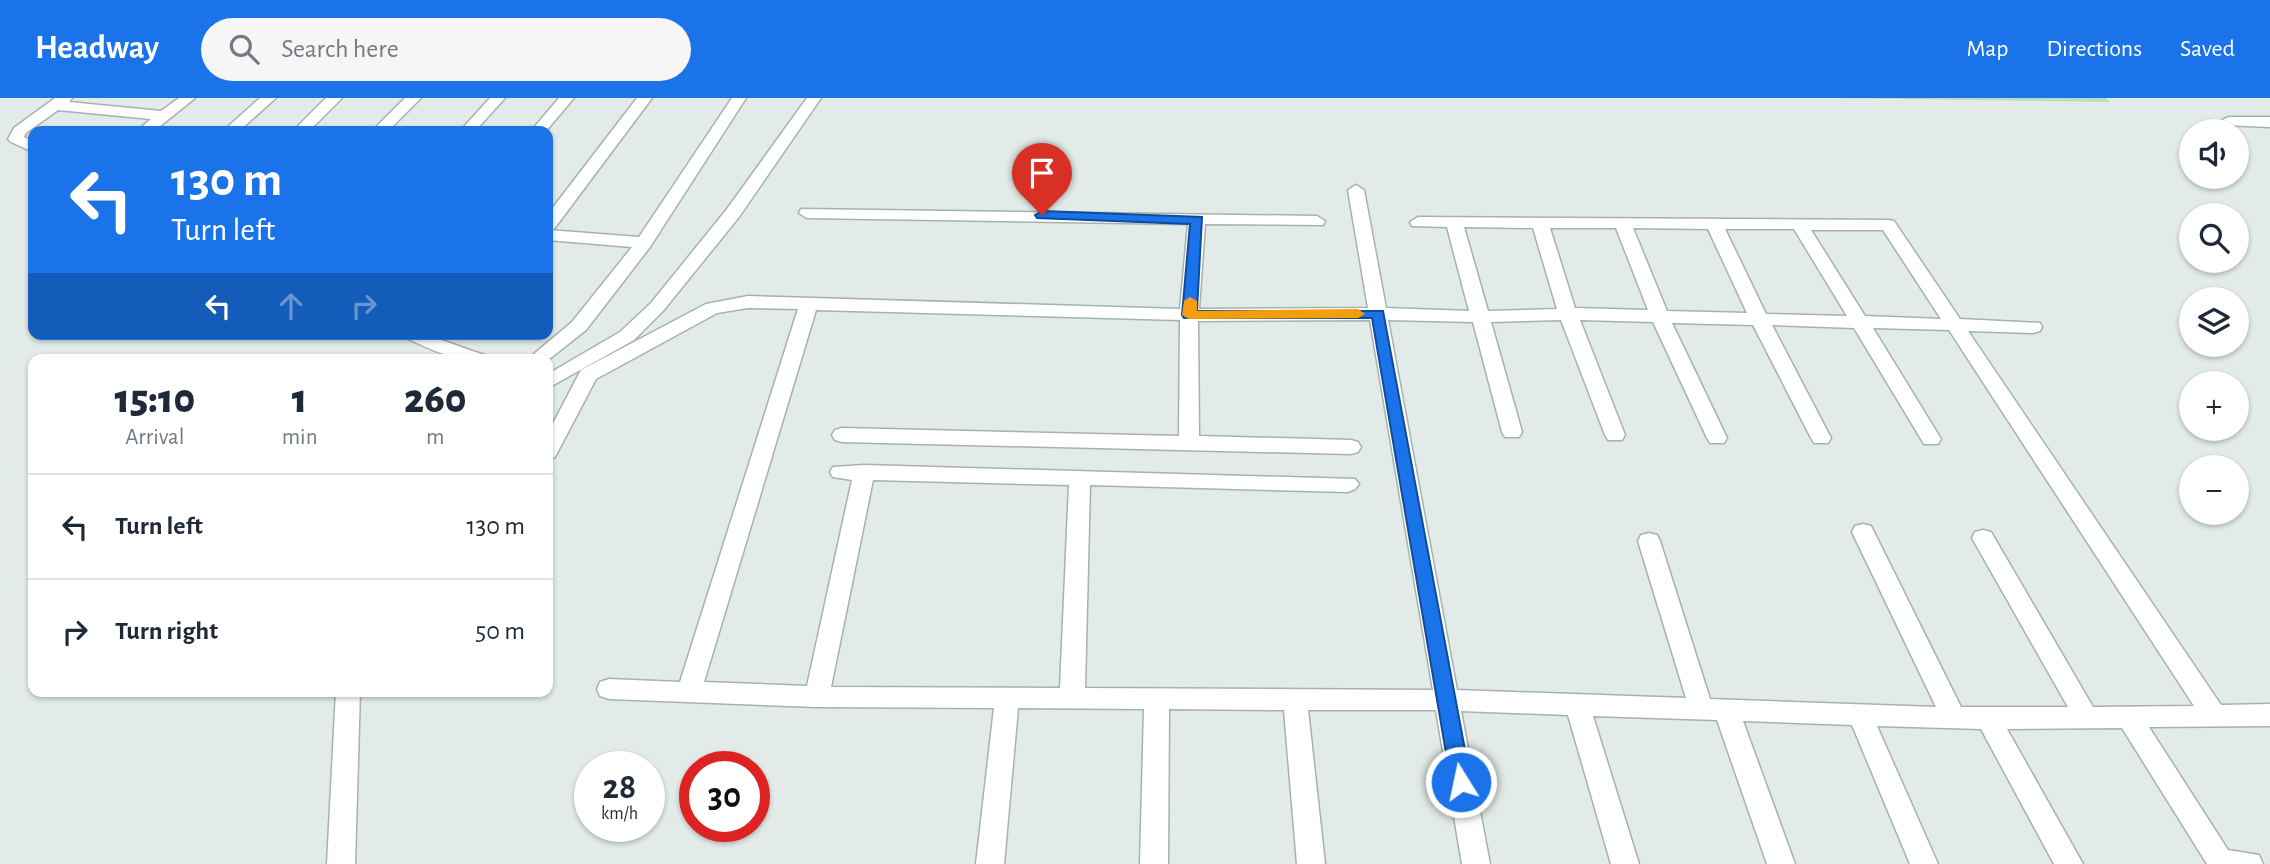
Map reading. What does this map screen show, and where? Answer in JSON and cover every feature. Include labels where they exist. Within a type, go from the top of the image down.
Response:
[{"type":"street","points":[[151,126],[188,98]]},
{"type":"street","points":[[236,126],[269,98]]},
{"type":"street","points":[[305,126],[335,98]]},
{"type":"street","points":[[384,126],[414,98]]},
{"type":"street","points":[[472,126],[498,98]]},
{"type":"street","points":[[542,126],[567,98]]},
{"type":"street","points":[[553,218],[645,98]]},
{"type":"street","points":[[543,354],[579,326],[644,243],[739,98]]},
{"type":"street","points":[[553,379],[627,336],[657,307],[733,213],[814,98]]},
{"type":"street","points":[[28,145],[16,139],[19,131],[60,102],[164,116]]},
{"type":"street","points":[[2249,122],[2270,122]]},
{"type":"street","points":[[1356,190],[1476,864]]},
{"type":"street","points":[[807,213],[1317,220]]},
{"type":"street","points":[[1189,443],[1189,315],[1197,220]]},
{"type":"street","points":[[1418,222],[1888,225],[2213,713]]},
{"type":"street","points":[[1454,222],[1512,432]]},
{"type":"street","points":[[1622,222],[1660,317],[1717,438]]},
{"type":"street","points":[[1540,223],[1568,314],[1615,435]]},
{"type":"street","points":[[1714,224],[1760,321],[1821,438]]},
{"type":"street","points":[[1800,225],[1931,439]]},
{"type":"street","points":[[553,235],[644,243]]},
{"type":"street","points":[[553,442],[584,381],[593,372],[712,308],[748,302],[1189,315],[1378,314],[1482,317],[1568,314],[2033,327]]},
{"type":"street","points":[[689,692],[810,304]]},
{"type":"street","points":[[426,340],[460,354]]},
{"type":"street","points":[[450,351],[458,340]]},
{"type":"street","points":[[842,435],[1351,447]]},
{"type":"street","points":[[840,472],[1348,484]]},
{"type":"street","points":[[817,697],[864,472]]},
{"type":"street","points":[[1072,698],[1080,478]]},
{"type":"street","points":[[1863,532],[1954,718]]},
{"type":"street","points":[[1983,538],[2086,717]]},
{"type":"street","points":[[1648,541],[1713,709],[1781,864]]},
{"type":"street","points":[[609,689],[817,697],[1446,700],[1988,719],[2129,718],[2213,713],[2270,715]]},
{"type":"street","points":[[341,864],[348,697]]},
{"type":"street","points":[[990,864],[1007,698]]},
{"type":"street","points":[[1154,864],[1157,698]]},
{"type":"street","points":[[1295,699],[1311,864]]},
{"type":"street","points":[[1577,704],[1625,864]]},
{"type":"street","points":[[1860,714],[1924,864]]},
{"type":"street","points":[[2129,718],[2221,863],[2249,864]]},
{"type":"street","points":[[1988,719],[2069,864]]},
{"type":"green space","points":[[1838,98],[2106,98],[2110,102]]},
{"type":"slow traffic","points":[[1190,301],[1189,315],[1358,314]]},
{"type":"route","points":[[1042,215],[1197,220],[1189,315],[1378,314],[1461,782]]}]
